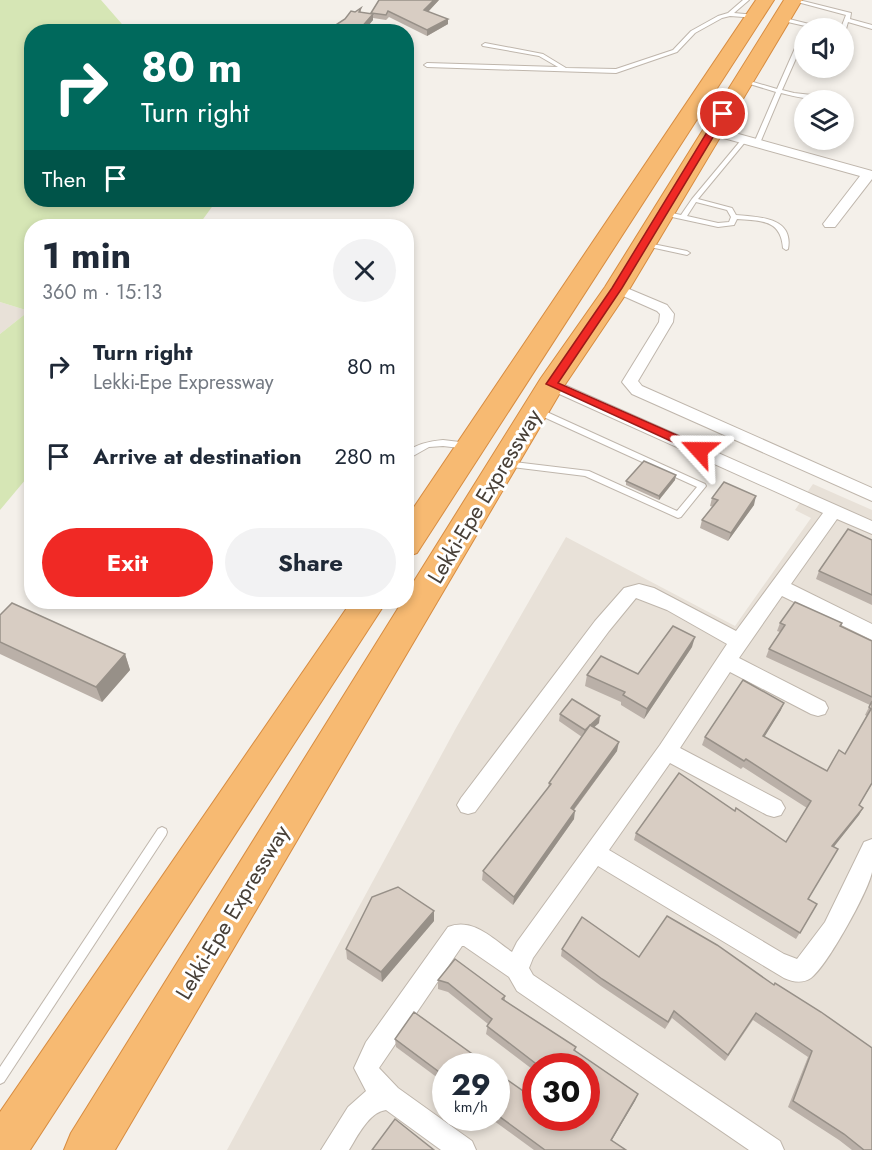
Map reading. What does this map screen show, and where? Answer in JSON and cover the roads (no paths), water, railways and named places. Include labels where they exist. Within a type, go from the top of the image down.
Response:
[{"type":"highway","name":"Lekki-Epe Expressway","points":[[88,1150],[544,397],[617,288],[643,244],[673,215],[712,131],[743,81],[766,7]]},
{"type":"highway","name":"Lekki-Epe Expressway","points":[[414,533],[766,7]]},
{"type":"highway","points":[[2,1150],[364,609]]},
{"type":"street","points":[[712,131],[870,175],[830,224]]},
{"type":"street","points":[[617,288],[662,308],[667,314],[666,322],[630,382],[637,390],[872,495]]},
{"type":"street","points":[[544,397],[834,510],[872,528]]},
{"type":"street","points":[[517,969],[525,950],[667,751],[778,586],[834,510]]},
{"type":"street","points":[[778,586],[872,633]]},
{"type":"street","points":[[468,805],[602,626],[630,593],[642,592],[659,599],[739,642]]},
{"type":"street","points":[[727,661],[818,708]]},
{"type":"street","points":[[667,751],[774,808]]},
{"type":"street","points":[[594,852],[776,962],[792,970],[802,970],[813,961],[824,943],[872,849]]},
{"type":"street","points":[[463,1150],[390,1097],[373,1081],[366,1068],[375,1051],[456,935],[468,935],[517,969],[525,983],[761,1147]]},
{"type":"street","points":[[334,1150],[370,1101],[381,1096],[390,1097]]},
{"type":"lane","points":[[766,7],[794,18]]},
{"type":"lane","points":[[427,65],[621,70],[675,51],[693,32],[720,17],[766,7],[844,13],[849,14],[848,18]]},
{"type":"lane","points":[[854,23],[872,27]]},
{"type":"lane","points":[[485,45],[541,55],[564,69]]},
{"type":"lane","points":[[673,215],[694,200],[750,142],[778,92],[794,56]]},
{"type":"lane","points":[[743,81],[778,92],[794,94]]},
{"type":"lane","points":[[673,215],[725,225],[732,224],[734,218],[730,209],[694,200]]},
{"type":"lane","points":[[734,218],[763,220],[779,225],[787,237],[786,248]]},
{"type":"lane","points":[[643,244],[687,253]]},
{"type":"lane","points":[[503,464],[586,472],[678,515],[702,486],[544,397]]},
{"type":"lane","points":[[414,450],[430,442],[472,447]]},
{"type":"lane","points":[[0,1077],[162,832]]}]
